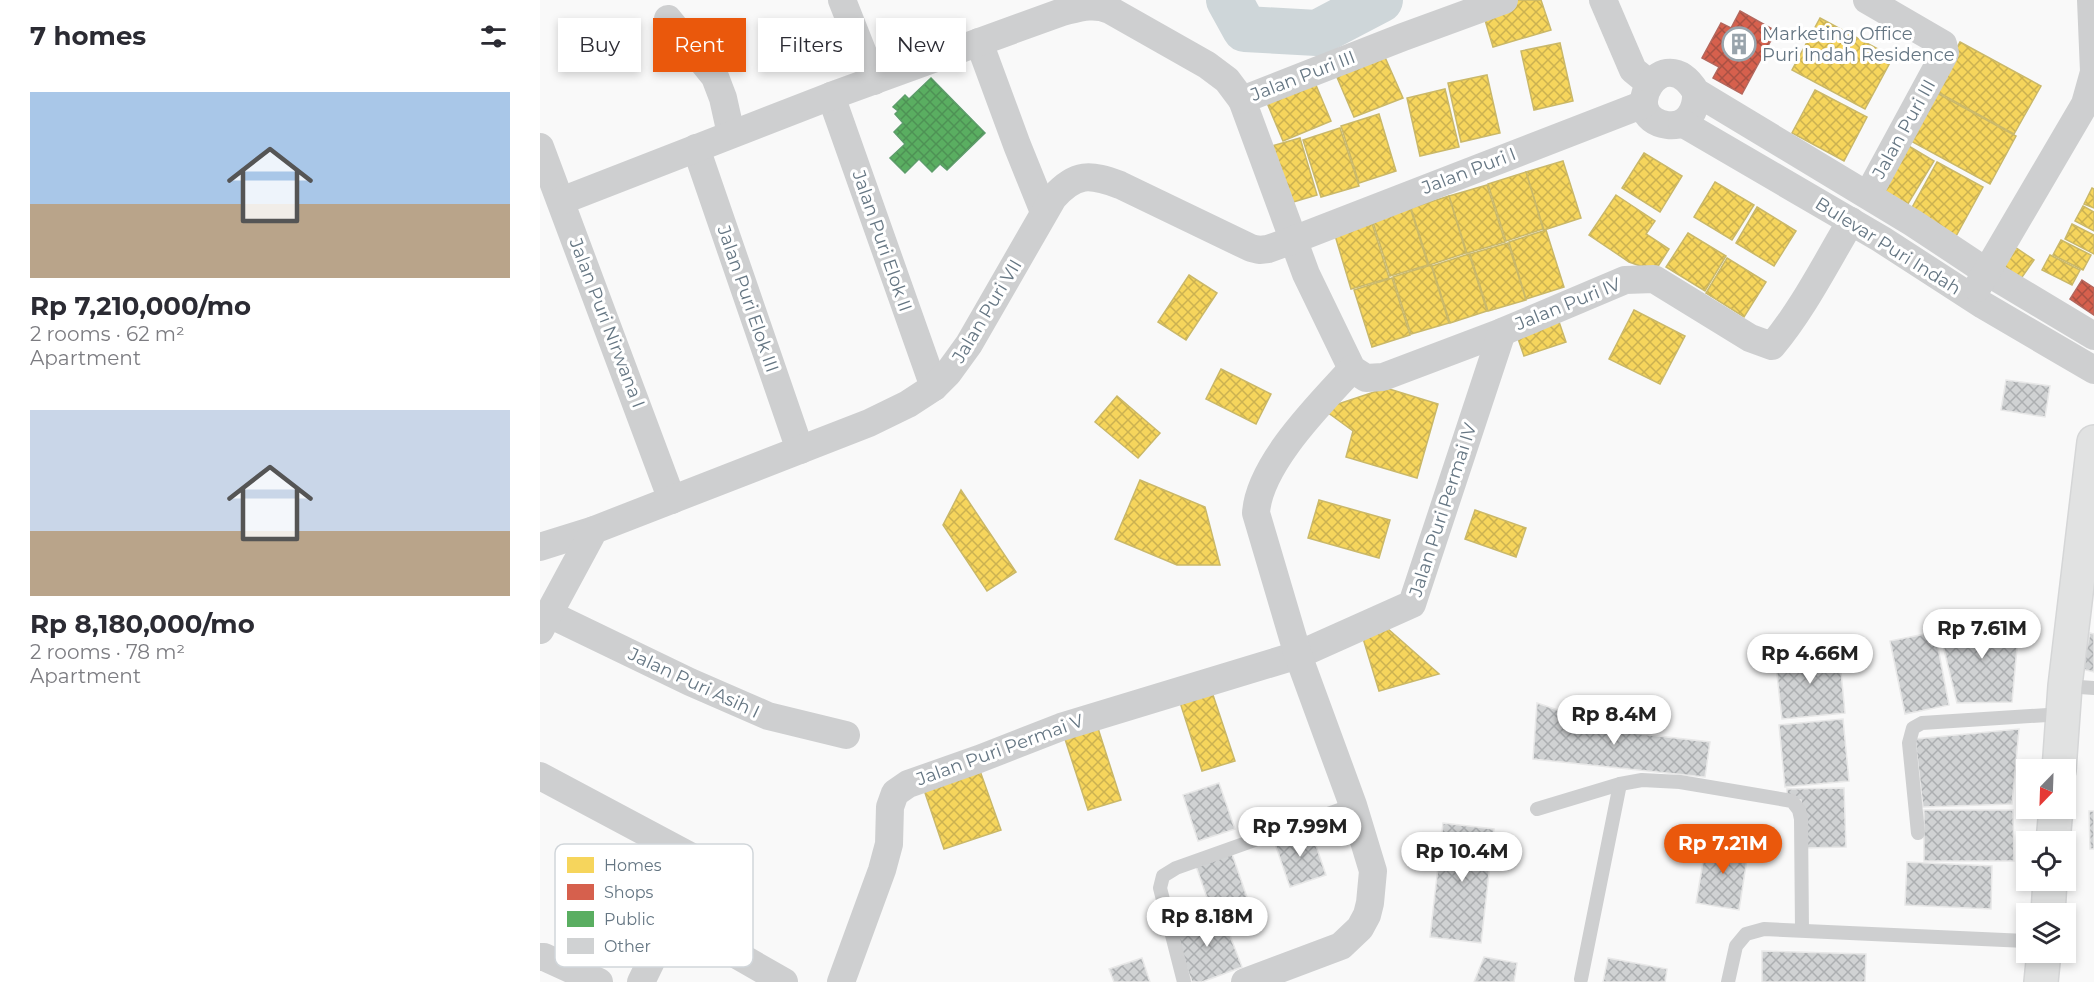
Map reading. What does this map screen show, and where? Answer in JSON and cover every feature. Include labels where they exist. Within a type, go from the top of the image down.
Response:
[{"type":"main road","points":[[2061,759],[2074,696],[2094,442]]},
{"type":"main road","points":[[2041,982],[2043,963]]},
{"type":"street","points":[[842,0],[874,81]]},
{"type":"street","name":"Jalan Puri III","points":[[1293,240],[1242,100],[1504,0]]},
{"type":"street","points":[[1603,0],[1634,70],[1647,93],[1648,115],[1658,123],[1670,126],[1690,118],[1695,110],[1696,92],[1690,82],[1680,75],[1669,73],[1658,76],[1647,93]]},
{"type":"street","name":"Jalan Puri III","points":[[1859,208],[1946,53],[1943,44],[1867,0]]},
{"type":"street","points":[[1971,297],[2085,104],[2094,72],[2091,0]]},
{"type":"street","points":[[561,201],[831,96],[1062,12],[1087,6],[1098,5],[1207,65],[1227,80],[1242,100]]},
{"type":"street","points":[[980,42],[1044,212]]},
{"type":"street","points":[[711,72],[723,98],[731,134]]},
{"type":"street","name":"Bulevar Puri Indah","points":[[1696,92],[1859,208],[1971,297],[2094,370]]},
{"type":"street","name":"Jalan Puri I","points":[[1293,240],[1647,93]]},
{"type":"street","name":"Jalan Puri Elok II","points":[[831,96],[934,387]]},
{"type":"street","name":"Bulevar Puri Indah","points":[[1682,123],[1987,272],[2094,336]]},
{"type":"street","name":"Jalan Puri Nirwana I","points":[[540,147],[672,500]]},
{"type":"street","name":"Jalan Puri Elok III","points":[[696,148],[800,450]]},
{"type":"street","name":"Jalan Puri VII","points":[[540,547],[594,530],[868,423],[908,404],[934,387],[948,373],[969,344],[1044,212],[1064,185],[1073,179],[1086,176],[1103,178],[1251,248],[1268,249],[1293,240]]},
{"type":"street","name":"Jalan Puri IV","points":[[1352,369],[1366,378],[1383,377],[1502,332],[1625,280],[1654,279],[1750,338],[1772,346],[1802,303],[1859,208]]},
{"type":"street","points":[[1245,982],[1341,946],[1360,928],[1370,903],[1373,871],[1353,805],[1298,655],[1256,513],[1257,499],[1291,437],[1352,369],[1306,274],[1293,240]]},
{"type":"street","name":"Jalan Puri Permai IV","points":[[1298,655],[1412,604],[1502,332]]},
{"type":"street","points":[[544,622],[594,530]]},
{"type":"street","name":"Jalan Puri Asih I","points":[[544,622],[768,716],[846,735]]},
{"type":"street","name":"Jalan Puri Permai V","points":[[841,982],[882,870],[889,844],[890,807],[895,793],[901,788],[1061,727],[1298,655]]},
{"type":"street","points":[[540,776],[668,844]]},
{"type":"street","points":[[540,957],[555,962]]},
{"type":"street","points":[[753,964],[784,982]]},
{"type":"street","points":[[566,967],[599,982]]},
{"type":"street","points":[[641,982],[648,967]]},
{"type":"lane","points":[[1918,833],[1909,743],[1913,728],[1922,723],[2074,696]]},
{"type":"lane","points":[[1538,809],[1620,784],[1642,780],[1680,782],[1792,801],[1801,819],[1802,930]]},
{"type":"lane","points":[[1581,979],[1620,784]]},
{"type":"lane","points":[[1184,982],[1160,888],[1163,876],[1176,868],[1353,805]]},
{"type":"lane","points":[[1728,982],[1736,946],[1746,934],[1764,929],[2016,941]]},
{"type":"building: Homes","points":[[1513,0],[1541,0],[1551,30],[1493,47],[1482,10]]},
{"type":"building: Homes","points":[[1820,18],[1893,57],[1865,109],[1792,70]]},
{"type":"building: Homes","points":[[1960,42],[2041,86],[2014,134],[1934,90]]},
{"type":"building: Homes","points":[[1560,43],[1573,101],[1534,110],[1521,51]]},
{"type":"building: Homes","points":[[1384,55],[1403,98],[1354,117],[1336,75]]},
{"type":"building: Homes","points":[[1487,75],[1500,133],[1461,142],[1448,83]]},
{"type":"building: Homes","points":[[1313,78],[1331,121],[1283,141],[1265,98]]},
{"type":"building: Homes","points":[[1445,89],[1459,147],[1420,156],[1407,98]]},
{"type":"building: Homes","points":[[1815,90],[1867,117],[1844,161],[1792,133]]},
{"type":"building: Homes","points":[[1935,92],[2016,136],[1990,184],[1909,140]]},
{"type":"building: Homes","points":[[1379,114],[1396,171],[1359,183],[1341,126]]},
{"type":"building: Homes","points":[[1340,128],[1359,186],[1321,197],[1303,140]]},
{"type":"building: Homes","points":[[1300,138],[1317,195],[1283,205],[1265,148]]},
{"type":"building: Homes","points":[[1907,145],[1934,161],[1906,207],[1879,190]]},
{"type":"building: Homes","points":[[1644,153],[1682,176],[1660,212],[1622,188]]},
{"type":"building: Homes","points":[[1563,161],[1581,218],[1544,230],[1526,172]]},
{"type":"building: Homes","points":[[1937,162],[1983,187],[1955,238],[1909,213]]},
{"type":"building: Homes","points":[[1526,172],[1543,229],[1506,241],[1488,184]]},
{"type":"building: Homes","points":[[1715,182],[1754,205],[1732,240],[1694,217]]},
{"type":"building: Homes","points":[[1487,185],[1505,242],[1467,253],[1449,196]]},
{"type":"building: Homes","points":[[2092,188],[2094,189],[2094,208],[2084,204]]},
{"type":"building: Homes","points":[[1616,195],[1655,221],[1646,234],[1669,249],[1655,271],[1629,262],[1589,235]]},
{"type":"building: Homes","points":[[1449,196],[1466,253],[1429,265],[1411,208]]},
{"type":"building: Homes","points":[[2083,206],[2094,212],[2094,231],[2075,221]]},
{"type":"building: Homes","points":[[1410,207],[1428,265],[1390,276],[1372,219]]},
{"type":"building: Homes","points":[[1757,207],[1796,231],[1774,266],[1736,243]]},
{"type":"building: Homes","points":[[1371,220],[1389,278],[1351,289],[1334,232]]},
{"type":"building: Homes","points":[[2072,224],[2094,235],[2094,254],[2065,239]]},
{"type":"building: Homes","points":[[1546,230],[1564,287],[1526,299],[1509,242]]},
{"type":"building: Homes","points":[[1688,233],[1726,256],[1705,291],[1666,267]]},
{"type":"building: Homes","points":[[2061,240],[2091,255],[2083,270],[2053,255]]},
{"type":"building: Homes","points":[[1508,243],[1526,300],[1488,311],[1470,254]]},
{"type":"building: Homes","points":[[2012,245],[2034,260],[2020,280],[1998,265]]},
{"type":"building: Homes","points":[[1469,254],[1487,311],[1450,323],[1432,266]]},
{"type":"building: Homes","points":[[2050,255],[2080,270],[2072,285],[2042,270]]},
{"type":"building: Homes","points":[[1727,258],[1766,282],[1744,317],[1706,293]]},
{"type":"building: Homes","points":[[1431,265],[1449,323],[1411,334],[1393,277]]},
{"type":"building: Homes","points":[[1189,275],[1217,293],[1186,340],[1158,322]]},
{"type":"building: Homes","points":[[1392,278],[1410,335],[1372,347],[1354,290]]},
{"type":"building: Homes","points":[[1634,310],[1685,336],[1660,384],[1609,359]]},
{"type":"building: Homes","points":[[1557,316],[1566,342],[1524,356],[1515,330]]},
{"type":"building: Homes","points":[[1221,369],[1271,394],[1256,424],[1206,399]]},
{"type":"building: Homes","points":[[1386,388],[1438,404],[1417,478],[1346,457],[1353,431],[1323,409]]},
{"type":"building: Homes","points":[[1117,396],[1160,433],[1138,458],[1095,422]]},
{"type":"building: Homes","points":[[1140,480],[1205,507],[1220,565],[1177,565],[1115,539]]},
{"type":"building: Homes","points":[[961,490],[1016,572],[987,591],[943,525]]},
{"type":"building: Homes","points":[[1319,500],[1390,520],[1379,558],[1308,538]]},
{"type":"building: Homes","points":[[1475,510],[1526,528],[1516,557],[1465,539]]},
{"type":"building: Homes","points":[[1387,628],[1439,674],[1379,691],[1362,635]]},
{"type":"building: Homes","points":[[1209,683],[1235,761],[1202,771],[1177,693]]},
{"type":"building: Homes","points":[[1096,722],[1121,800],[1088,810],[1063,733]]},
{"type":"building: Homes","points":[[979,768],[1001,830],[944,849],[923,787]]},
{"type":"building: Shops","name":"Marketing Office Puri Indah Residence","points":[[1740,11],[1776,31],[1742,94],[1713,78],[1719,67],[1702,58],[1721,23],[1731,28]]},
{"type":"building: Shops","points":[[2082,280],[2094,288],[2094,315],[2070,299]]},
{"type":"building: Public","points":[[931,78],[985,133],[947,170],[940,164],[932,172],[919,159],[905,173],[890,158],[905,144],[894,132],[903,123],[895,114],[898,111],[893,107],[905,95],[909,99]]},
{"type":"building: Other","points":[[2006,380],[2050,386],[2045,417],[2001,410]]},
{"type":"building: Other","points":[[2020,616],[2012,702],[1957,703],[1939,629]]},
{"type":"building: Other","points":[[1935,632],[1949,705],[1905,714],[1890,641]]},
{"type":"building: Other","points":[[2090,633],[2094,634],[2094,672],[2082,669]]},
{"type":"building: Other","points":[[1839,651],[1845,713],[1782,719],[1775,657]]},
{"type":"building: Other","points":[[1537,703],[1624,732],[1710,742],[1705,777],[1533,759]]},
{"type":"building: Other","points":[[1843,719],[1849,781],[1785,787],[1779,725]]},
{"type":"building: Other","points":[[2019,729],[2012,804],[1923,807],[1915,739]]},
{"type":"building: Other","points":[[1219,783],[1235,829],[1198,841],[1183,795]]},
{"type":"building: Other","points":[[1844,788],[1846,847],[1803,848],[1801,800],[1787,797],[1787,789]]},
{"type":"building: Other","points":[[1924,810],[2013,810],[2014,861],[1924,861]]},
{"type":"building: Other","points":[[2089,811],[2094,811],[2094,849],[2090,849]]},
{"type":"building: Other","points":[[1443,823],[1494,829],[1481,943],[1430,937]]},
{"type":"building: Other","points":[[1310,828],[1326,875],[1290,887],[1274,841]]},
{"type":"building: Other","points":[[1707,839],[1749,846],[1739,910],[1696,903]]},
{"type":"building: Other","points":[[1232,854],[1248,900],[1212,912],[1196,866]]},
{"type":"building: Other","points":[[1907,862],[1992,866],[1991,909],[1905,905]]},
{"type":"building: Other","points":[[1221,912],[1242,967],[1202,982],[1192,982],[1172,930]]},
{"type":"building: Other","points":[[1762,951],[1866,954],[1865,982],[1762,982]]},
{"type":"building: Other","points":[[1484,957],[1517,963],[1514,982],[1474,982]]},
{"type":"building: Other","points":[[1142,958],[1150,982],[1114,982],[1109,969]]},
{"type":"building: Other","points":[[1608,958],[1667,969],[1665,982],[1603,982]]},
{"type":"waterway","points":[[1229,0],[1245,29],[1317,33],[1380,0]]},
{"type":"place","name":"Marketing Office Puri Indah Residence","points":[[1739,44]]}]
